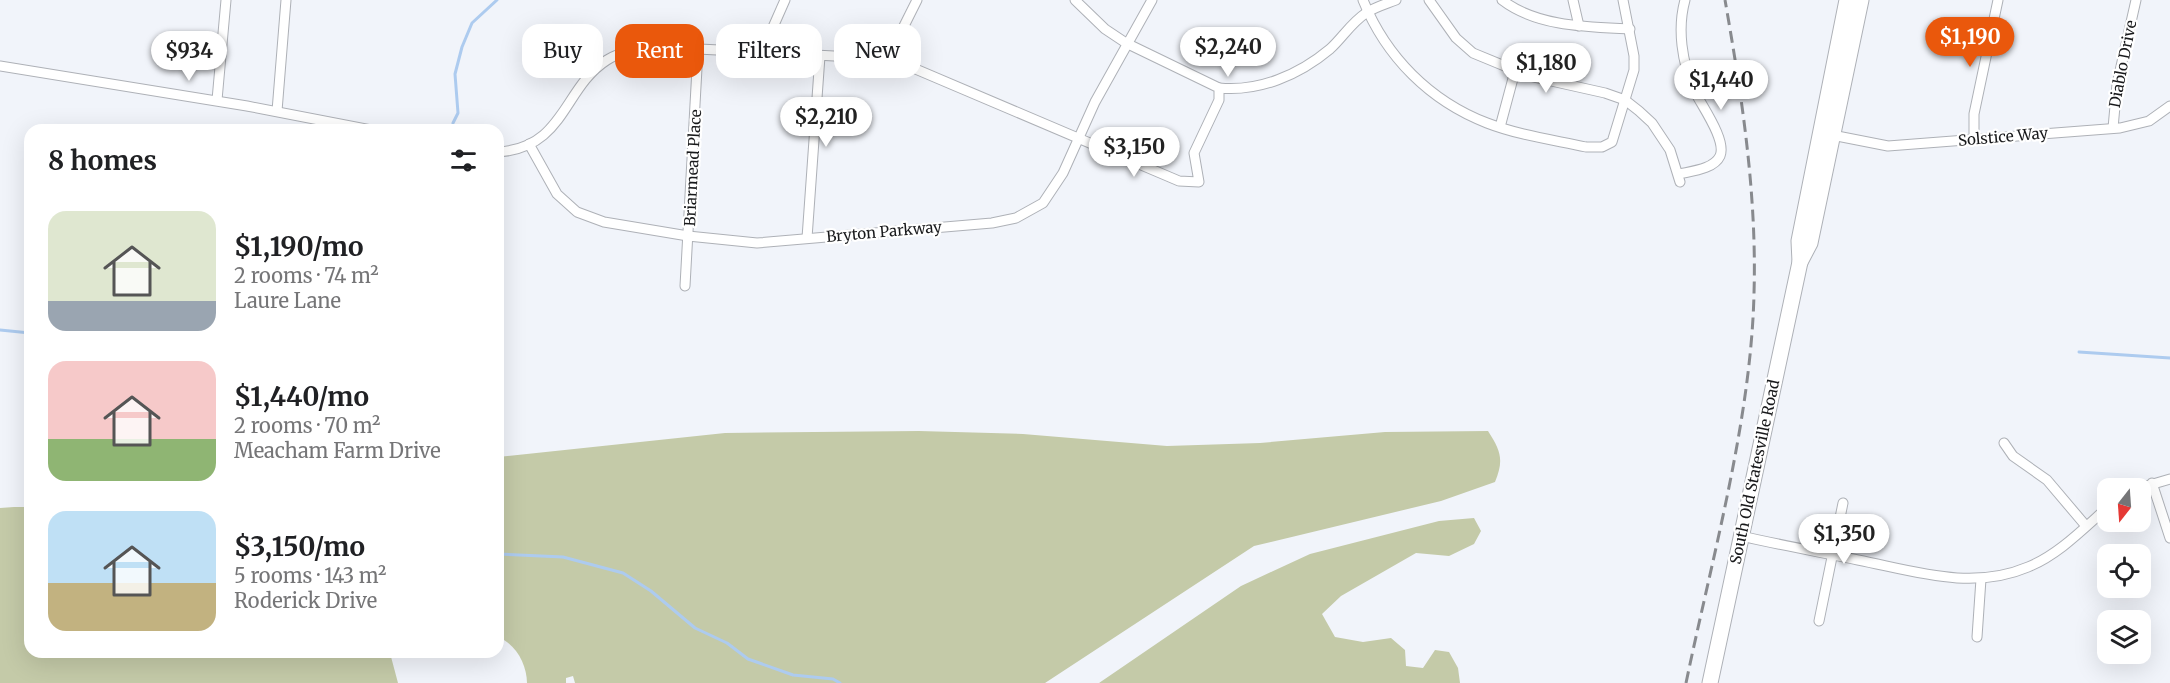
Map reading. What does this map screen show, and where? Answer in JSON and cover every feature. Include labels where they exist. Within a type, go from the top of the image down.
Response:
[{"type":"main road","name":"South Old Statesville Road","points":[[1800,262],[1810,243],[1856,3]]},
{"type":"main road","name":"South Old Statesville Road","points":[[1710,683],[1800,262],[1799,241],[1856,3]]},
{"type":"street","points":[[217,100],[226,0]]},
{"type":"street","points":[[277,111],[286,0]]},
{"type":"street","points":[[774,24],[785,0]]},
{"type":"street","points":[[905,24],[918,0]]},
{"type":"street","points":[[1075,0],[1105,29],[1126,43],[1219,88],[1234,90],[1281,80],[1331,48],[1347,28],[1368,12],[1396,0]]},
{"type":"street","name":"Bryton Parkway","points":[[529,144],[557,194],[577,212],[604,222],[690,236],[757,243],[992,223],[1016,218],[1043,203],[1063,173],[1126,43],[1152,0]]},
{"type":"street","points":[[1363,0],[1381,37],[1405,68],[1453,108],[1500,127],[1586,147],[1602,147],[1612,142],[1617,132],[1634,70],[1630,29],[1623,0]]},
{"type":"street","points":[[1429,0],[1456,38],[1473,53],[1515,71],[1625,100],[1652,123],[1670,150],[1680,178],[1712,165],[1719,158],[1722,147],[1693,89],[1679,30],[1685,0]]},
{"type":"street","points":[[1502,0],[1531,14],[1580,26],[1630,29]]},
{"type":"street","points":[[1573,0],[1580,26]]},
{"type":"street","points":[[1974,139],[1974,114],[1998,0]]},
{"type":"street","name":"Diablo Drive","points":[[2113,128],[2117,84],[2136,0]]},
{"type":"street","points":[[504,150],[529,144],[547,133],[605,61],[615,57]]},
{"type":"street","points":[[0,68],[217,100],[341,124]]},
{"type":"street","points":[[1500,127],[1515,71]]},
{"type":"street","points":[[921,72],[1077,140],[1179,181],[1199,182],[1194,153],[1219,100],[1219,88]]},
{"type":"street","name":"Briarmead Place","points":[[686,286],[697,78]]},
{"type":"street","points":[[807,238],[818,78]]},
{"type":"street","name":"Solstice Way","points":[[1832,135],[1888,146],[2113,128],[2149,121],[2170,106]]},
{"type":"street","points":[[2004,443],[2013,456],[2047,480],[2086,526]]},
{"type":"street","points":[[2170,479],[2152,483],[2170,538]]},
{"type":"street","points":[[1819,621],[1843,503]]},
{"type":"street","points":[[1741,536],[1942,577],[1981,579],[2002,576],[2038,563],[2097,516]]},
{"type":"street","points":[[1977,637],[1981,579]]},
{"type":"green space","points":[[919,431],[1023,434],[1167,446],[1260,443],[1385,432],[1488,431],[1500,456],[1500,468],[1495,482],[1441,501],[1254,546],[1045,683],[575,683],[573,676],[566,678],[566,683],[527,683],[523,662],[504,640],[504,456],[725,433]]},
{"type":"green space","points":[[24,507],[24,658],[391,658],[398,683],[0,683],[0,508]]},
{"type":"green space","points":[[1474,518],[1481,531],[1474,544],[1449,556],[1416,553],[1341,596],[1322,614],[1335,637],[1363,642],[1391,638],[1405,650],[1406,666],[1423,668],[1435,650],[1449,652],[1458,668],[1460,683],[1099,683],[1241,586],[1310,554],[1439,521]]},
{"type":"waterway","points":[[453,123],[458,113],[455,74],[462,47],[472,23],[497,0]]},
{"type":"waterway","points":[[0,330],[24,332]]},
{"type":"waterway","points":[[2079,352],[2170,358]]},
{"type":"waterway","points":[[504,554],[563,557],[623,573],[651,591],[695,628],[727,643],[748,659],[793,675],[833,679],[840,683]]},
{"type":"railway","points":[[1686,683],[1738,439],[1746,390],[1754,294],[1751,183],[1725,0]]}]
